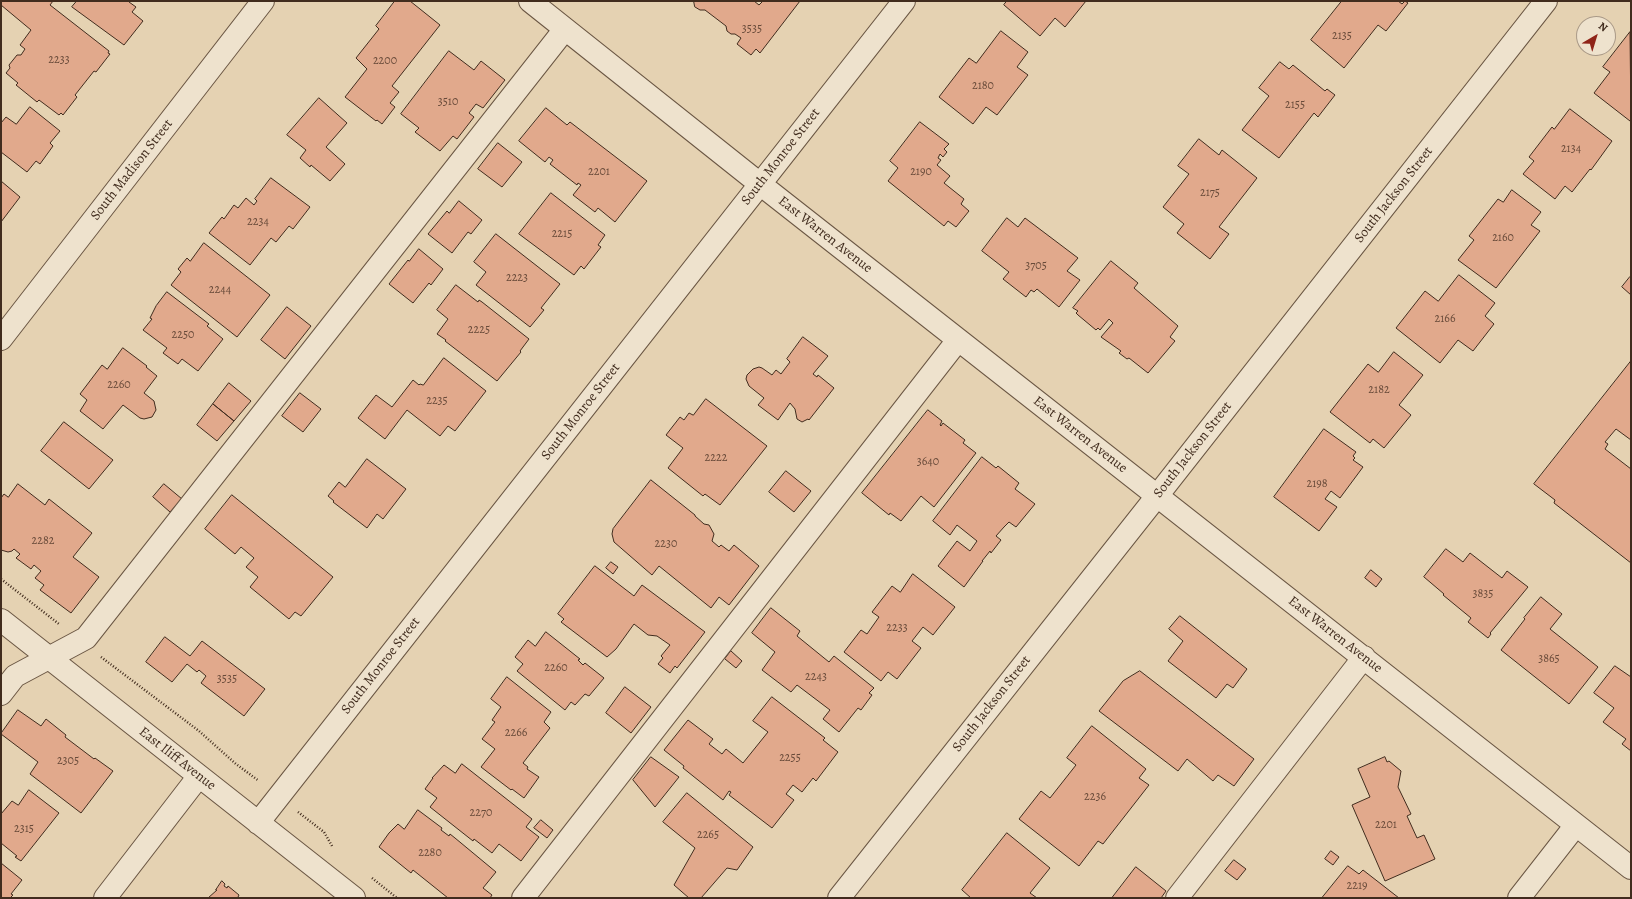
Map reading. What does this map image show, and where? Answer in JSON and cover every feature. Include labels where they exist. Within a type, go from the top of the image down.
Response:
[{"type":"street","name":"South Madison Street","points":[[1,339],[263,1]]},
{"type":"street","name":"East Warren Avenue","points":[[530,1],[958,340],[1364,657],[1631,868]]},
{"type":"street","name":"South Monroe Street","points":[[258,822],[760,184],[783,152],[904,1]]},
{"type":"street","name":"South Jackson Street","points":[[839,898],[1546,1]]},
{"type":"street","points":[[1,694],[15,676],[86,638],[565,29]]},
{"type":"street","points":[[523,898],[958,340]]},
{"type":"street","name":"East Iliff Avenue","points":[[1,620],[354,898]]},
{"type":"street","points":[[1177,898],[1364,657]]},
{"type":"street","points":[[105,898],[199,776]]},
{"type":"street","points":[[1519,898],[1576,826]]},
{"type":"path","points":[[1,579],[199,731],[236,764],[263,784]]},
{"type":"path","points":[[298,812],[324,832],[330,845],[336,850]]},
{"type":"path","points":[[367,874],[397,898]]},
{"type":"building","points":[[1,1],[53,1],[50,5],[109,51],[108,53],[110,54],[75,95],[77,97],[63,115],[61,113],[59,115],[39,100],[37,102],[16,85],[18,83],[6,73],[10,68],[9,65],[17,55],[21,55],[25,49],[20,45],[31,30],[1,5]]},
{"type":"building","points":[[77,1],[129,1],[136,7],[132,12],[143,21],[124,45],[72,7]]},
{"type":"building","points":[[395,1],[410,1],[440,25],[392,86],[399,92],[390,103],[395,107],[382,124],[345,97],[367,69],[356,58],[379,29],[376,26]]},
{"type":"building","points":[[694,1],[754,1],[759,5],[763,1],[800,1],[760,53],[756,49],[751,55],[737,44],[741,38],[727,31],[726,26],[705,10],[700,10],[695,7]]},
{"type":"building","points":[[1007,1],[1086,1],[1065,27],[1055,18],[1040,36],[1004,5]]},
{"type":"building","points":[[1342,1],[1398,1],[1402,4],[1405,1],[1408,3],[1386,31],[1378,25],[1344,68],[1311,40]]},
{"type":"building","points":[[1001,31],[1028,52],[1017,67],[1028,75],[997,115],[986,107],[973,124],[939,97],[969,58],[976,63]]},
{"type":"building","points":[[1630,32],[1630,121],[1594,93],[1610,72],[1603,67],[1611,56],[1616,56],[1616,50]]},
{"type":"building","points":[[449,51],[474,70],[481,61],[505,80],[483,108],[476,104],[469,113],[474,117],[457,139],[453,136],[440,151],[415,132],[419,128],[401,114]]},
{"type":"building","points":[[1280,62],[1289,69],[1293,65],[1325,91],[1327,89],[1335,95],[1318,117],[1314,113],[1279,158],[1242,130],[1269,96],[1259,88]]},
{"type":"building","points":[[319,98],[347,123],[326,147],[345,164],[330,181],[300,158],[306,150],[287,135]]},
{"type":"building","points":[[30,107],[60,131],[50,143],[53,146],[40,164],[36,161],[27,172],[1,152],[1,123],[6,117],[16,124]]},
{"type":"building","points":[[546,108],[567,125],[570,122],[647,181],[615,222],[598,208],[595,212],[573,195],[581,185],[578,183],[577,185],[550,164],[553,160],[549,157],[545,162],[519,141]]},
{"type":"building","points":[[1570,109],[1612,141],[1591,170],[1590,169],[1572,192],[1565,186],[1555,199],[1523,174],[1534,161],[1529,157],[1552,127],[1554,129]]},
{"type":"building","points":[[920,122],[949,144],[944,149],[947,152],[943,157],[940,154],[938,158],[941,160],[937,165],[950,176],[944,183],[964,199],[961,204],[969,211],[956,227],[948,221],[944,226],[888,181],[898,168],[890,161]]},
{"type":"building","points":[[1199,139],[1219,155],[1222,150],[1257,178],[1219,227],[1229,234],[1210,259],[1177,233],[1184,224],[1163,207],[1189,174],[1178,166]]},
{"type":"building","points":[[498,143],[522,162],[502,187],[478,169]]},
{"type":"building","points":[[271,178],[310,207],[293,229],[289,226],[276,242],[271,238],[250,265],[209,233],[222,217],[224,219],[234,205],[238,208],[246,198],[254,205],[257,201],[255,199]]},
{"type":"building","points":[[1,181],[20,197],[1,222]]},
{"type":"building","points":[[1512,190],[1541,212],[1531,225],[1540,231],[1496,288],[1458,260],[1474,240],[1469,236],[1498,199],[1503,202]]},
{"type":"building","points":[[551,193],[605,235],[598,245],[601,247],[584,269],[581,266],[574,275],[519,234]]},
{"type":"building","points":[[459,201],[482,220],[471,234],[468,232],[452,253],[428,234],[447,211],[449,213]]},
{"type":"building","points":[[1007,218],[1018,227],[1025,218],[1078,258],[1067,271],[1080,280],[1059,307],[1037,289],[1034,292],[1031,290],[1026,297],[1003,279],[1009,272],[982,251]]},
{"type":"building","points":[[496,234],[560,284],[541,308],[544,310],[530,327],[476,285],[486,272],[474,262]]},
{"type":"building","points":[[204,243],[270,295],[237,337],[171,285],[181,272],[178,269],[187,258],[190,261]]},
{"type":"building","points":[[419,249],[443,269],[431,285],[429,283],[413,303],[389,284]]},
{"type":"building","points":[[1111,261],[1138,283],[1134,288],[1178,326],[1170,337],[1175,341],[1148,373],[1129,358],[1127,359],[1119,353],[1121,351],[1101,337],[1113,323],[1109,319],[1100,330],[1098,328],[1096,330],[1078,315],[1076,313],[1078,311],[1073,308]]},
{"type":"building","points":[[1459,275],[1495,303],[1485,316],[1494,324],[1473,351],[1458,340],[1440,363],[1396,328],[1425,291],[1438,301]]},
{"type":"building","points":[[1630,277],[1631,278],[1631,295],[1622,287]]},
{"type":"building","points":[[456,285],[478,302],[479,300],[482,302],[529,339],[520,351],[521,352],[497,381],[437,334],[448,319],[437,310]]},
{"type":"building","points":[[167,292],[209,324],[207,326],[223,339],[198,371],[182,359],[178,364],[163,353],[167,348],[143,330],[152,319],[150,318],[156,306]]},
{"type":"building","points":[[287,307],[311,326],[285,359],[261,340]]},
{"type":"building","points":[[803,337],[828,356],[813,374],[817,377],[818,375],[834,388],[809,420],[808,419],[802,422],[797,419],[795,409],[790,403],[778,420],[758,405],[764,398],[749,386],[746,379],[747,375],[753,369],[759,367],[772,375],[776,370],[781,374],[790,362],[787,359]]},
{"type":"building","points":[[123,348],[147,366],[146,367],[157,376],[144,393],[154,401],[156,410],[152,417],[144,419],[140,418],[123,405],[103,429],[80,411],[87,400],[80,394],[102,365],[107,369]]},
{"type":"building","points":[[1394,352],[1423,375],[1399,405],[1411,415],[1384,448],[1373,439],[1370,443],[1330,412],[1368,364],[1378,372]]},
{"type":"building","points":[[444,358],[486,391],[455,431],[448,426],[440,436],[407,410],[385,439],[358,418],[376,395],[392,407],[413,380],[419,385],[423,385]]},
{"type":"building","points":[[1631,361],[1631,440],[1616,429],[1605,442],[1608,444],[1605,449],[1631,469],[1631,563],[1554,503],[1555,500],[1534,484]]},
{"type":"building","points":[[229,383],[251,401],[234,421],[213,404]]},
{"type":"building","points":[[300,393],[321,409],[303,432],[282,416]]},
{"type":"building","points":[[706,399],[767,446],[720,505],[705,494],[703,496],[668,468],[683,448],[666,435],[680,417],[684,420],[689,413],[693,415]]},
{"type":"building","points":[[213,404],[234,421],[217,441],[197,425]]},
{"type":"building","points":[[928,410],[942,421],[941,426],[943,423],[965,440],[963,443],[976,453],[934,507],[921,496],[901,521],[890,513],[889,515],[862,493]]},
{"type":"building","points":[[64,422],[113,460],[89,489],[41,451]]},
{"type":"building","points":[[1324,429],[1356,452],[1353,456],[1355,458],[1353,460],[1363,467],[1340,498],[1331,491],[1325,499],[1337,507],[1319,531],[1274,497]]},
{"type":"building","points":[[982,457],[996,468],[998,466],[1019,483],[1015,489],[1035,504],[1016,527],[1009,522],[996,536],[1001,540],[991,553],[990,551],[982,561],[964,587],[938,566],[957,541],[970,551],[977,541],[957,525],[950,535],[933,521]]},
{"type":"building","points":[[367,459],[406,489],[383,519],[377,514],[367,528],[333,502],[334,501],[328,496],[339,482],[345,487]]},
{"type":"building","points":[[786,471],[811,491],[794,512],[769,492]]},
{"type":"building","points":[[651,480],[704,524],[709,525],[714,534],[712,541],[719,547],[721,545],[729,551],[734,545],[759,566],[729,605],[719,597],[711,608],[659,566],[652,575],[614,542],[612,534],[613,529]]},
{"type":"building","points":[[18,484],[45,505],[49,499],[92,533],[73,557],[99,577],[71,613],[40,590],[44,585],[35,578],[41,571],[34,565],[31,569],[16,558],[20,554],[14,549],[8,552],[1,550],[1,498],[4,494],[8,497]]},
{"type":"building","points":[[164,484],[182,499],[170,512],[153,497]]},
{"type":"building","points":[[232,495],[333,577],[301,616],[295,612],[289,619],[250,587],[258,577],[246,567],[254,558],[241,547],[235,554],[205,529]]},
{"type":"building","points":[[1446,549],[1463,562],[1470,553],[1502,578],[1507,571],[1528,587],[1490,633],[1491,634],[1488,638],[1468,622],[1471,618],[1424,577]]},
{"type":"building","points":[[611,562],[618,567],[613,574],[606,568]]},
{"type":"building","points":[[595,566],[634,596],[642,585],[705,632],[677,668],[675,666],[670,673],[658,664],[663,658],[661,656],[670,645],[657,636],[648,635],[634,624],[616,649],[607,657],[561,622],[564,619],[558,614]]},
{"type":"building","points":[[1371,570],[1382,579],[1376,587],[1365,578]]},
{"type":"building","points":[[913,574],[955,607],[933,635],[923,627],[912,641],[921,648],[897,679],[888,672],[881,681],[844,652],[861,630],[867,634],[879,617],[872,612],[892,586],[900,592]]},
{"type":"building","points":[[1541,597],[1562,614],[1550,629],[1598,667],[1569,704],[1501,650]]},
{"type":"building","points":[[771,608],[800,631],[797,636],[829,662],[834,656],[874,688],[869,693],[872,695],[861,710],[858,708],[839,732],[823,719],[830,710],[797,685],[791,692],[762,670],[775,652],[752,633]]},
{"type":"building","points":[[1180,616],[1247,669],[1233,688],[1227,684],[1216,698],[1168,661],[1183,641],[1169,629]]},
{"type":"building","points":[[546,632],[580,659],[578,660],[583,665],[585,663],[604,678],[589,696],[585,694],[575,705],[571,702],[565,710],[517,671],[523,664],[515,657],[528,640],[535,646]]},
{"type":"building","points":[[165,637],[190,656],[202,641],[265,689],[244,716],[201,683],[206,676],[199,670],[197,672],[187,664],[172,682],[146,662]]},
{"type":"building","points":[[731,651],[742,661],[736,668],[725,659]]},
{"type":"building","points":[[1615,666],[1631,677],[1631,751],[1622,744],[1626,739],[1603,722],[1614,708],[1594,693]]},
{"type":"building","points":[[1140,671],[1254,759],[1234,786],[1218,775],[1213,781],[1187,759],[1178,771],[1099,711],[1123,681]]},
{"type":"building","points":[[507,677],[551,712],[544,722],[550,728],[523,763],[528,767],[527,769],[539,777],[524,798],[481,767],[495,749],[482,739],[495,722],[492,720],[501,707],[491,699]]},
{"type":"building","points":[[625,687],[651,707],[631,733],[606,713]]},
{"type":"building","points":[[772,697],[825,738],[823,740],[838,752],[816,781],[813,778],[802,792],[793,785],[786,794],[794,800],[772,828],[729,795],[731,792],[729,791],[723,800],[683,768],[684,766],[664,750],[688,720],[713,739],[709,744],[722,754],[726,749],[743,763],[768,732],[753,721]]},
{"type":"building","points":[[18,710],[41,726],[46,719],[66,735],[65,737],[113,771],[81,813],[30,774],[38,762],[1,734]]},
{"type":"building","points":[[1092,726],[1146,769],[1139,778],[1149,785],[1103,844],[1098,841],[1079,866],[1019,819],[1041,791],[1050,798],[1076,765],[1067,758]]},
{"type":"building","points":[[651,757],[679,777],[655,807],[633,780]]},
{"type":"building","points":[[1385,757],[1387,762],[1389,761],[1401,771],[1398,787],[1411,814],[1407,816],[1417,838],[1424,835],[1435,859],[1385,881],[1352,805],[1370,797],[1358,769]]},
{"type":"building","points":[[462,764],[532,819],[526,827],[539,837],[521,861],[499,844],[492,853],[474,839],[473,841],[430,807],[437,798],[425,789],[432,778],[444,765],[455,773]]},
{"type":"building","points":[[29,790],[59,813],[21,861],[1,843],[1,814],[12,801],[18,805]]},
{"type":"building","points":[[687,793],[753,847],[737,870],[727,868],[701,898],[689,898],[674,885],[695,848],[663,822]]},
{"type":"building","points":[[418,810],[442,828],[441,830],[449,836],[450,834],[496,872],[483,888],[492,895],[490,898],[448,898],[413,870],[411,873],[379,847],[389,833],[398,824],[404,829]]},
{"type":"building","points":[[541,820],[553,830],[547,838],[534,828]]},
{"type":"building","points":[[1007,833],[1050,868],[1030,893],[1037,898],[971,898],[962,890]]},
{"type":"building","points":[[1331,851],[1339,857],[1333,865],[1325,859]]},
{"type":"building","points":[[1234,860],[1246,869],[1237,880],[1225,871]]},
{"type":"building","points":[[1,863],[22,880],[11,894],[13,895],[10,898],[1,898]]},
{"type":"building","points":[[1348,866],[1359,874],[1363,870],[1399,898],[1322,898]]},
{"type":"building","points":[[1136,867],[1166,891],[1161,898],[1112,898]]},
{"type":"building","points":[[222,881],[225,884],[224,886],[227,888],[228,886],[239,895],[238,897],[240,898],[208,898],[217,890]]}]
